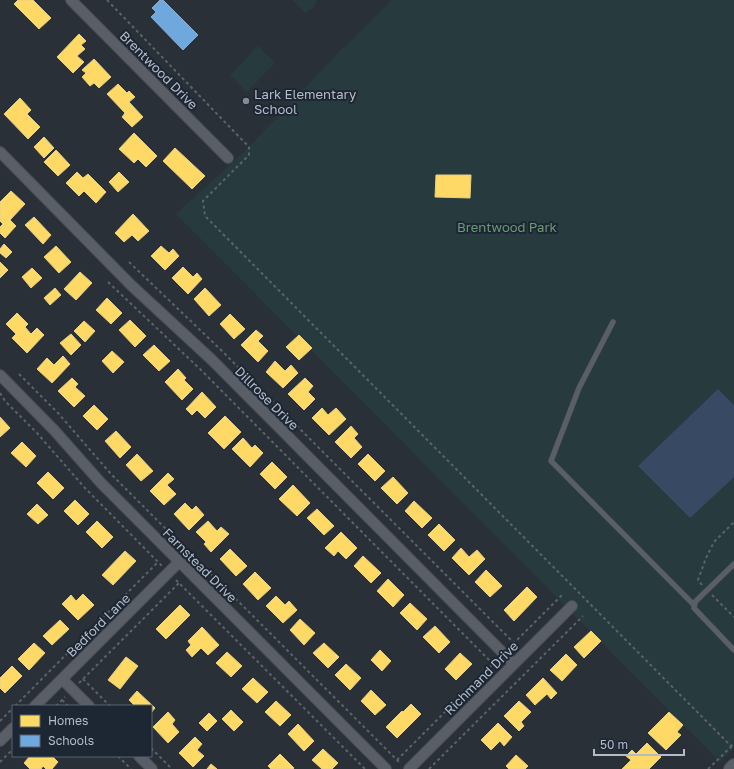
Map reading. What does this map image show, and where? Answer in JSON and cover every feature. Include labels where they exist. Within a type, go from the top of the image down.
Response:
[{"type":"street","name":"Brentwood Drive","points":[[71,0],[228,158]]},
{"type":"street","name":"Dillrose Drive","points":[[0,152],[132,286],[212,360],[514,664]]},
{"type":"street","name":"Farnstead Drive","points":[[0,375],[54,430],[101,484],[386,769]]},
{"type":"street","name":"Bedford Lane","points":[[36,705],[179,562]]},
{"type":"street","name":"Richmand Drive","points":[[405,767],[514,664],[572,606]]},
{"type":"street","points":[[62,679],[88,705]]},
{"type":"street","points":[[0,741],[12,729]]},
{"type":"street","points":[[140,757],[152,769]]},
{"type":"street","points":[[730,769],[734,765]]},
{"type":"lane","points":[[613,322],[579,388],[551,461],[694,605],[694,608],[734,650]]},
{"type":"lane","points":[[694,605],[695,602],[734,564]]},
{"type":"path","points":[[107,0],[249,147],[249,155],[204,201],[205,216],[731,746]]},
{"type":"path","points":[[129,262],[221,350],[514,643]]},
{"type":"path","points":[[108,282],[201,370],[493,664],[397,760]]},
{"type":"path","points":[[19,374],[58,413],[112,474],[405,767]]},
{"type":"path","points":[[0,393],[5,402],[37,433],[84,487],[365,769]]},
{"type":"path","points":[[16,705],[158,562]]},
{"type":"path","points":[[57,705],[179,583]]},
{"type":"path","points":[[504,654],[562,596]]},
{"type":"path","points":[[430,769],[582,616]]},
{"type":"path","points":[[83,679],[109,705]]},
{"type":"path","points":[[62,700],[67,705]]},
{"type":"path","points":[[0,721],[12,709]]},
{"type":"path","points":[[708,769],[734,743]]},
{"type":"path","points":[[152,749],[172,769]]},
{"type":"path","points":[[0,762],[12,750]]},
{"type":"path","points":[[119,757],[131,769]]},
{"type":"green space","points":[[293,0],[317,0],[314,7],[305,13]]},
{"type":"green space","name":"Brentwood Park","points":[[392,0],[734,0],[734,748],[720,762],[176,214],[249,147],[336,55]]},
{"type":"green space","points":[[258,46],[275,63],[247,92],[230,75]]},
{"type":"water","points":[[718,389],[734,405],[734,477],[690,518],[638,466]]},
{"type":"building: Homes","points":[[18,0],[33,0],[51,18],[39,29],[14,4]]},
{"type":"building: Homes","points":[[79,34],[86,41],[81,45],[85,49],[77,56],[84,62],[73,73],[57,57]]},
{"type":"building: Homes","points":[[94,59],[111,77],[99,88],[94,83],[90,86],[82,77],[86,73],[82,70]]},
{"type":"building: Homes","points":[[118,84],[127,93],[129,91],[135,97],[129,102],[143,117],[132,127],[122,117],[125,113],[107,94]]},
{"type":"building: Homes","points":[[20,98],[31,110],[27,114],[40,127],[28,139],[4,114]]},
{"type":"building: Homes","points":[[134,133],[157,156],[146,167],[138,159],[134,163],[119,149]]},
{"type":"building: Homes","points":[[44,137],[54,148],[44,158],[34,147]]},
{"type":"building: Homes","points":[[175,148],[205,176],[192,189],[163,161]]},
{"type":"building: Homes","points":[[56,150],[70,165],[58,176],[44,162]]},
{"type":"building: Homes","points":[[77,172],[83,178],[88,174],[106,192],[96,203],[84,191],[79,196],[66,183]]},
{"type":"building: Homes","points":[[119,172],[129,182],[118,192],[109,182]]},
{"type":"building: Homes","points":[[436,175],[471,175],[470,198],[435,197]]},
{"type":"building: Homes","points":[[11,191],[25,204],[10,220],[16,226],[5,238],[0,233],[0,227],[3,224],[0,221],[0,202]]},
{"type":"building: Homes","points":[[133,214],[149,231],[138,241],[132,235],[124,242],[115,233]]},
{"type":"building: Homes","points":[[34,217],[51,235],[43,244],[25,225]]},
{"type":"building: Homes","points":[[4,244],[12,252],[6,258],[0,253],[0,249]]},
{"type":"building: Homes","points":[[56,246],[71,262],[59,273],[44,257]]},
{"type":"building: Homes","points":[[161,246],[169,253],[173,249],[179,256],[165,270],[151,256]]},
{"type":"building: Homes","points":[[0,262],[8,270],[0,278]]},
{"type":"building: Homes","points":[[183,267],[193,277],[197,273],[202,279],[188,294],[172,278]]},
{"type":"building: Homes","points":[[32,268],[42,278],[31,288],[22,277]]},
{"type":"building: Homes","points":[[80,272],[92,283],[76,300],[64,289]]},
{"type":"building: Homes","points":[[55,288],[61,295],[50,305],[44,298]]},
{"type":"building: Homes","points":[[205,288],[221,305],[209,316],[194,299]]},
{"type":"building: Homes","points":[[107,298],[122,313],[111,324],[96,310]]},
{"type":"building: Homes","points":[[17,313],[28,324],[25,327],[31,334],[37,328],[44,335],[27,353],[12,338],[16,334],[6,324]]},
{"type":"building: Homes","points":[[230,314],[245,329],[234,339],[220,324]]},
{"type":"building: Homes","points":[[130,320],[146,336],[135,347],[119,330]]},
{"type":"building: Homes","points":[[84,321],[95,331],[85,342],[74,331]]},
{"type":"building: Homes","points":[[256,330],[263,336],[258,341],[268,351],[258,362],[241,345]]},
{"type":"building: Homes","points":[[71,334],[81,345],[71,355],[60,343]]},
{"type":"building: Homes","points":[[299,335],[312,348],[299,360],[286,347]]},
{"type":"building: Homes","points":[[154,345],[170,361],[159,371],[143,355]]},
{"type":"building: Homes","points":[[112,351],[124,362],[113,373],[102,361]]},
{"type":"building: Homes","points":[[63,356],[70,364],[52,383],[37,369],[47,358],[54,365]]},
{"type":"building: Homes","points":[[275,361],[285,371],[291,365],[298,373],[283,388],[266,372]]},
{"type":"building: Homes","points":[[178,369],[186,378],[184,380],[193,389],[182,400],[165,382]]},
{"type":"building: Homes","points":[[72,378],[78,384],[75,387],[85,396],[74,407],[58,391]]},
{"type":"building: Homes","points":[[305,378],[313,386],[308,392],[315,399],[304,410],[288,394]]},
{"type":"building: Homes","points":[[202,392],[216,407],[205,418],[197,410],[192,415],[186,409]]},
{"type":"building: Homes","points":[[94,405],[108,419],[97,430],[83,416]]},
{"type":"building: Homes","points":[[322,408],[328,415],[336,408],[346,419],[329,435],[312,418]]},
{"type":"building: Homes","points":[[225,416],[241,432],[224,449],[208,433]]},
{"type":"building: Homes","points":[[0,417],[10,428],[0,437]]},
{"type":"building: Homes","points":[[351,426],[358,434],[354,438],[362,447],[351,458],[335,442]]},
{"type":"building: Homes","points":[[116,431],[131,447],[120,458],[105,441]]},
{"type":"building: Homes","points":[[243,438],[252,448],[255,445],[263,453],[250,467],[232,449]]},
{"type":"building: Homes","points":[[22,442],[36,456],[26,467],[11,453]]},
{"type":"building: Homes","points":[[137,454],[153,471],[141,481],[126,465]]},
{"type":"building: Homes","points":[[368,454],[385,471],[375,481],[358,464]]},
{"type":"building: Homes","points":[[272,462],[287,477],[275,489],[260,474]]},
{"type":"building: Homes","points":[[48,472],[64,488],[53,499],[37,483]]},
{"type":"building: Homes","points":[[168,473],[174,479],[167,485],[176,494],[164,505],[150,491]]},
{"type":"building: Homes","points":[[393,477],[408,493],[397,504],[381,488]]},
{"type":"building: Homes","points":[[293,485],[310,503],[297,516],[279,499]]},
{"type":"building: Homes","points":[[75,500],[89,514],[78,525],[64,511]]},
{"type":"building: Homes","points":[[414,501],[432,518],[422,528],[405,511]]},
{"type":"building: Homes","points":[[185,503],[192,510],[196,506],[204,515],[189,530],[174,514]]},
{"type":"building: Homes","points":[[37,504],[48,515],[38,524],[27,514]]},
{"type":"building: Homes","points":[[317,509],[334,526],[324,535],[307,518]]},
{"type":"building: Homes","points":[[97,521],[113,537],[102,548],[86,532]]},
{"type":"building: Homes","points":[[208,521],[217,531],[221,527],[229,534],[211,552],[204,544],[206,542],[196,532]]},
{"type":"building: Homes","points":[[439,524],[455,540],[444,551],[428,535]]},
{"type":"building: Homes","points":[[341,532],[357,548],[346,559],[338,551],[334,556],[325,548]]},
{"type":"building: Homes","points":[[461,548],[469,557],[477,550],[485,559],[469,575],[452,558]]},
{"type":"building: Homes","points":[[230,549],[247,566],[236,576],[220,559]]},
{"type":"building: Homes","points":[[125,551],[136,561],[113,585],[102,575]]},
{"type":"building: Homes","points":[[363,556],[381,573],[371,583],[354,566]]},
{"type":"building: Homes","points":[[486,570],[502,586],[490,597],[475,582]]},
{"type":"building: Homes","points":[[255,572],[271,588],[258,600],[243,584]]},
{"type":"building: Homes","points":[[388,579],[404,595],[393,607],[377,591]]},
{"type":"building: Homes","points":[[527,587],[537,597],[514,621],[504,610]]},
{"type":"building: Homes","points":[[83,594],[94,605],[78,620],[62,604],[71,595],[76,601]]},
{"type":"building: Homes","points":[[276,596],[285,605],[289,601],[297,610],[283,623],[266,606]]},
{"type":"building: Homes","points":[[410,603],[427,619],[417,630],[400,613]]},
{"type":"building: Homes","points":[[180,605],[190,615],[166,639],[156,629]]},
{"type":"building: Homes","points":[[300,619],[315,633],[304,645],[290,630]]},
{"type":"building: Homes","points":[[60,620],[69,629],[52,645],[43,636]]},
{"type":"building: Homes","points":[[435,626],[450,642],[439,653],[423,637]]},
{"type":"building: Homes","points":[[202,627],[219,645],[208,655],[201,648],[192,657],[186,650],[191,645],[188,641]]},
{"type":"building: Homes","points":[[591,631],[601,641],[584,658],[574,647]]},
{"type":"building: Homes","points":[[34,643],[45,653],[29,670],[18,659]]},
{"type":"building: Homes","points":[[324,643],[339,657],[328,668],[313,653]]},
{"type":"building: Homes","points":[[380,650],[391,661],[382,671],[371,660]]},
{"type":"building: Homes","points":[[227,652],[242,666],[231,677],[216,663]]},
{"type":"building: Homes","points":[[460,653],[472,664],[456,680],[445,669]]},
{"type":"building: Homes","points":[[566,654],[577,665],[562,681],[550,670]]},
{"type":"building: Homes","points":[[126,657],[138,666],[120,689],[108,680]]},
{"type":"building: Homes","points":[[346,664],[361,678],[350,690],[335,675]]},
{"type":"building: Homes","points":[[12,666],[22,676],[5,693],[0,688],[0,678]]},
{"type":"building: Homes","points":[[253,678],[268,692],[257,703],[242,689]]},
{"type":"building: Homes","points":[[543,678],[557,693],[551,699],[547,694],[535,705],[526,695]]},
{"type":"building: Homes","points":[[371,690],[386,705],[375,715],[361,701]]},
{"type":"building: Homes","points":[[137,691],[152,705],[134,705],[129,700]]},
{"type":"building: Homes","points":[[276,701],[291,715],[280,726],[265,712]]},
{"type":"building: Homes","points":[[519,701],[531,712],[521,722],[524,726],[519,731],[504,716]]},
{"type":"building: Homes","points":[[411,704],[421,714],[397,738],[386,727]]},
{"type":"building: Homes","points":[[231,710],[243,722],[234,731],[222,719]]},
{"type":"building: Homes","points":[[168,712],[175,720],[172,724],[179,732],[168,743],[153,727]]},
{"type":"building: Homes","points":[[669,712],[683,725],[677,732],[681,735],[666,750],[648,733]]},
{"type":"building: Homes","points":[[209,713],[217,721],[207,731],[199,723]]},
{"type":"building: Homes","points":[[498,723],[512,737],[504,746],[500,741],[491,750],[481,740]]},
{"type":"building: Homes","points":[[298,724],[314,741],[304,751],[288,734]]},
{"type":"building: Homes","points":[[195,737],[202,744],[197,750],[204,756],[193,767],[179,753]]},
{"type":"building: Homes","points":[[647,743],[661,757],[649,769],[622,769],[631,760],[626,756],[632,750],[636,754]]},
{"type":"building: Homes","points":[[323,749],[338,763],[332,769],[322,769],[312,760]]},
{"type":"building: Homes","points":[[280,754],[294,768],[293,769],[271,769],[268,766]]},
{"type":"building: Homes","points":[[516,755],[528,766],[525,769],[509,769],[506,766]]},
{"type":"building: Homes","points":[[29,757],[53,757],[58,762],[52,769],[46,769],[43,766],[41,769],[30,769],[24,763]]},
{"type":"building: Homes","points":[[211,764],[217,769],[207,769]]},
{"type":"building: Schools","points":[[160,0],[163,0],[198,35],[183,50],[151,17],[156,12],[152,8]]},
{"type":"place","name":"Lark Elementary School","points":[[246,101]]}]
